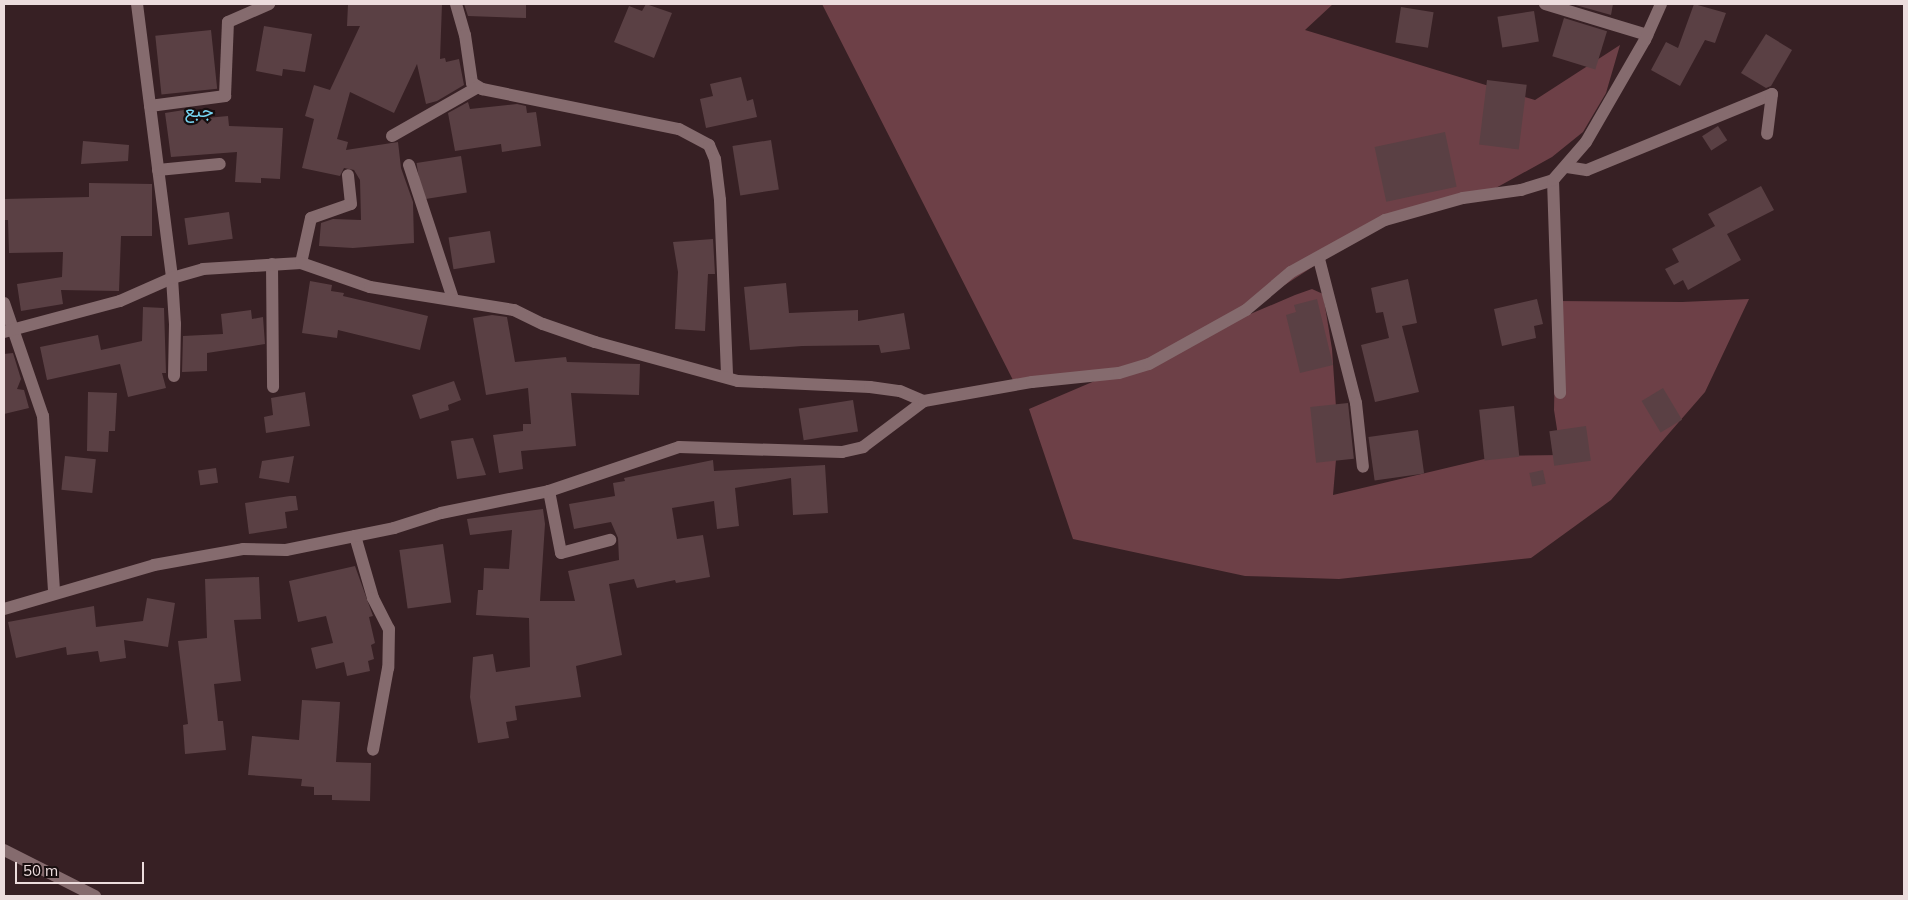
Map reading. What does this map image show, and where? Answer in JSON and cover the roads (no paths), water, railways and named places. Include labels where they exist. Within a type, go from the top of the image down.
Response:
[{"type":"street","points":[[137,4],[172,278],[174,376]]},
{"type":"street","points":[[150,106],[225,96],[228,22],[269,4]]},
{"type":"street","points":[[456,4],[465,35],[472,83],[478,87],[679,129],[708,145],[715,159],[720,200],[727,377]]},
{"type":"street","points":[[1545,4],[1647,35]]},
{"type":"street","points":[[4,609],[54,592],[154,565],[244,549],[286,550],[394,528],[441,512],[549,491],[680,447],[842,452],[863,447],[924,401],[1032,382],[1118,373],[1149,364],[1246,310],[1291,272],[1319,259],[1385,220],[1463,198],[1521,190],[1553,180],[1567,167],[1586,142],[1647,35],[1661,4]]},
{"type":"street","points":[[392,136],[478,87]]},
{"type":"street","points":[[1567,167],[1587,170],[1772,94],[1767,134]]},
{"type":"street","points":[[158,170],[220,164]]},
{"type":"street","points":[[409,165],[453,299]]},
{"type":"street","points":[[300,263],[311,218],[351,204],[348,175]]},
{"type":"street","points":[[1553,180],[1560,393]]},
{"type":"street","points":[[1319,259],[1356,403],[1363,467]]},
{"type":"street","points":[[9,330],[120,301],[172,278],[231,265],[300,263],[370,288],[453,299],[514,310],[543,324],[595,342],[727,377],[763,383],[870,386],[900,391],[924,401]]},
{"type":"street","points":[[272,264],[273,387]]},
{"type":"street","points":[[4,303],[9,330],[43,416],[54,592]]},
{"type":"street","points":[[549,491],[561,552],[610,540]]},
{"type":"street","points":[[355,536],[373,598],[389,629],[388,668],[373,750]]},
{"type":"street","points":[[4,850],[95,896]]},
{"type":"district","name":"جبع","points":[[199,111]]}]
